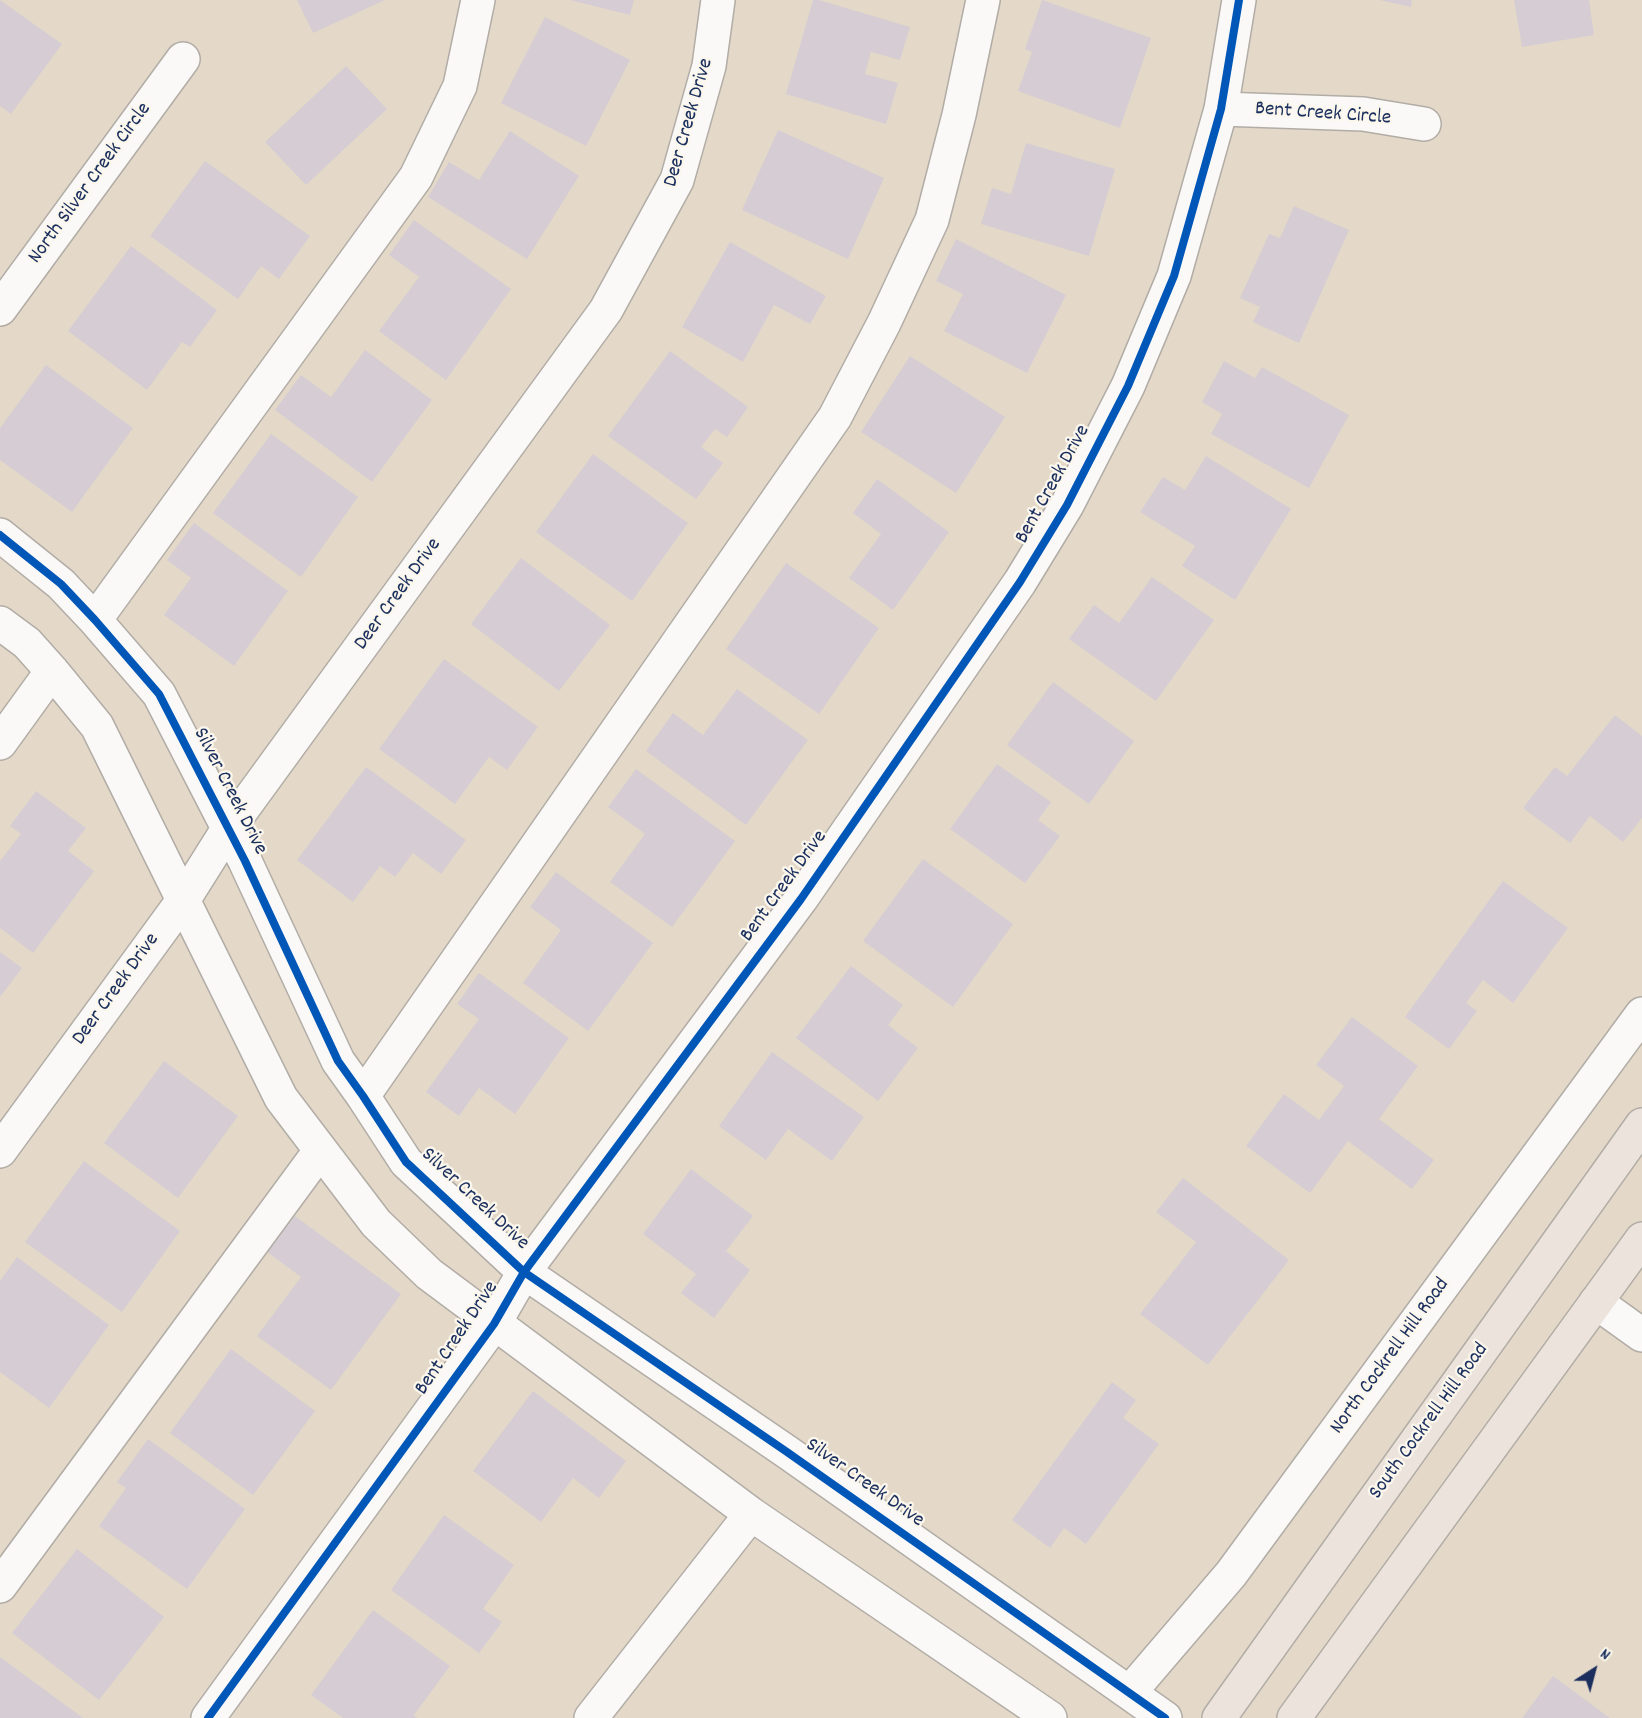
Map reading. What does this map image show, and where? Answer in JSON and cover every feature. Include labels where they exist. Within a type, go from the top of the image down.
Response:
[{"type":"main road","name":"South Cockrell Hill Road","points":[[1219,1718],[1642,1125]]},
{"type":"main road","points":[[1294,1718],[1642,1239]]},
{"type":"street","points":[[95,620],[416,177],[460,86],[478,0]]},
{"type":"street","name":"Deer Creek Drive","points":[[0,1151],[184,898],[228,829],[606,310],[677,180],[709,66],[718,0]]},
{"type":"street","points":[[363,1096],[835,417],[884,323],[932,220],[959,115],[983,0]]},
{"type":"street","name":"Bent Creek Drive","points":[[208,1718],[495,1324],[524,1272],[801,899],[1020,582],[1067,505],[1128,386],[1174,276],[1221,109],[1239,0]]},
{"type":"street","name":"North Silver Creek Circle","points":[[0,309],[183,58]]},
{"type":"street","name":"Bent Creek Circle","points":[[1221,109],[1363,114],[1424,124]]},
{"type":"street","name":"Silver Creek Drive","points":[[0,535],[61,584],[159,694],[245,861],[338,1061],[406,1162],[524,1272],[797,1458],[1165,1718]]},
{"type":"street","points":[[0,623],[27,643],[97,726],[281,1098],[376,1223],[429,1274],[752,1514],[1050,1718]]},
{"type":"street","points":[[0,743],[52,671]]},
{"type":"street","name":"North Cockrell Hill Road","points":[[1130,1692],[1231,1574],[1641,1016]]},
{"type":"street","points":[[0,1586],[320,1151]]},
{"type":"street","points":[[1596,1302],[1642,1335]]},
{"type":"street","points":[[591,1718],[752,1514]]},
{"type":"building","points":[[0,0],[62,44],[11,114],[0,106]]},
{"type":"building","points":[[297,0],[385,0],[313,33]]},
{"type":"building","points":[[570,0],[634,0],[630,15]]},
{"type":"building","points":[[813,0],[910,27],[900,60],[871,52],[865,74],[898,83],[886,124],[786,94]]},
{"type":"building","points":[[1042,0],[1151,38],[1120,128],[1018,91],[1032,52],[1025,49]]},
{"type":"building","points":[[1380,0],[1412,0],[1411,7]]},
{"type":"building","points":[[1514,0],[1589,0],[1594,35],[1522,47]]},
{"type":"building","points":[[545,17],[630,60],[586,146],[501,103]]},
{"type":"building","points":[[346,66],[387,109],[306,185],[265,142]]},
{"type":"building","points":[[778,130],[884,178],[848,259],[742,210]]},
{"type":"building","points":[[510,131],[579,176],[527,259],[428,197],[449,162],[479,180]]},
{"type":"building","points":[[1026,143],[1115,169],[1089,256],[981,224],[992,188],[1011,194]]},
{"type":"building","points":[[205,161],[310,236],[279,279],[261,266],[238,299],[150,236]]},
{"type":"building","points":[[1294,206],[1349,230],[1299,343],[1253,322],[1260,307],[1240,298],[1269,234],[1280,238]]},
{"type":"building","points":[[414,220],[511,289],[446,380],[379,331],[419,277],[389,255]]},
{"type":"building","points":[[956,239],[1066,295],[1027,373],[944,331],[963,294],[936,281]]},
{"type":"building","points":[[730,242],[826,296],[810,324],[774,305],[743,362],[682,327]]},
{"type":"building","points":[[131,246],[217,310],[190,347],[182,342],[147,390],[68,331]]},
{"type":"building","points":[[365,350],[432,400],[372,482],[275,410],[301,375],[331,397]]},
{"type":"building","points":[[670,351],[748,407],[727,437],[715,429],[701,447],[723,463],[696,499],[608,436]]},
{"type":"building","points":[[910,356],[1005,417],[956,493],[861,432]]},
{"type":"building","points":[[1224,361],[1255,378],[1262,367],[1349,415],[1309,488],[1211,434],[1222,414],[1202,402]]},
{"type":"building","points":[[46,365],[133,428],[72,512],[0,460],[0,428]]},
{"type":"building","points":[[271,434],[358,497],[301,577],[213,513]]},
{"type":"building","points":[[593,454],[688,523],[632,601],[536,532]]},
{"type":"building","points":[[1206,456],[1291,509],[1235,600],[1182,566],[1195,546],[1140,512],[1163,477],[1185,490]]},
{"type":"building","points":[[877,479],[949,532],[893,610],[849,578],[881,534],[853,513]]},
{"type":"building","points":[[194,523],[288,591],[234,666],[164,615],[191,578],[167,560]]},
{"type":"building","points":[[521,558],[610,625],[559,691],[471,624]]},
{"type":"building","points":[[786,563],[879,628],[819,714],[726,649]]},
{"type":"building","points":[[1152,577],[1214,620],[1156,701],[1069,639],[1094,605],[1119,623]]},
{"type":"building","points":[[444,659],[538,727],[507,770],[489,757],[455,804],[379,749]]},
{"type":"building","points":[[1053,682],[1134,741],[1089,804],[1007,745]]},
{"type":"building","points":[[737,689],[808,740],[746,825],[646,751],[673,713],[703,735]]},
{"type":"building","points":[[1615,715],[1642,736],[1642,818],[1623,842],[1590,816],[1570,843],[1523,808],[1555,767],[1567,776]]},
{"type":"building","points":[[997,764],[1051,802],[1038,820],[1060,836],[1025,883],[950,829]]},
{"type":"building","points":[[366,767],[466,840],[441,874],[413,853],[395,877],[380,866],[353,902],[297,860]]},
{"type":"building","points":[[636,769],[735,841],[672,927],[610,882],[645,834],[608,807]]},
{"type":"building","points":[[36,791],[86,828],[68,851],[94,871],[33,953],[0,928],[0,861],[21,834],[10,826]]},
{"type":"building","points":[[923,859],[1013,924],[953,1007],[863,941]]},
{"type":"building","points":[[556,872],[653,943],[588,1031],[523,983],[561,930],[530,907]]},
{"type":"building","points":[[1503,881],[1568,928],[1513,1003],[1483,980],[1466,1003],[1477,1011],[1449,1049],[1405,1017]]},
{"type":"building","points":[[0,952],[22,968],[0,997]]},
{"type":"building","points":[[851,966],[903,1005],[888,1025],[918,1048],[878,1101],[796,1038]]},
{"type":"building","points":[[479,973],[569,1038],[515,1114],[479,1088],[459,1116],[426,1092],[479,1019],[457,1004]]},
{"type":"building","points":[[1352,1017],[1418,1066],[1379,1119],[1434,1160],[1412,1189],[1348,1141],[1310,1193],[1246,1146],[1284,1094],[1319,1120],[1344,1086],[1316,1065]]},
{"type":"building","points":[[772,1052],[864,1117],[832,1161],[788,1129],[766,1160],[719,1126]]},
{"type":"building","points":[[164,1061],[238,1116],[178,1198],[104,1143]]},
{"type":"building","points":[[84,1161],[180,1231],[122,1312],[25,1242]]},
{"type":"building","points":[[691,1169],[753,1216],[726,1251],[750,1270],[714,1318],[681,1293],[696,1274],[643,1234]]},
{"type":"building","points":[[1183,1178],[1289,1260],[1208,1365],[1140,1314],[1196,1242],[1156,1212]]},
{"type":"building","points":[[295,1216],[401,1294],[331,1390],[257,1336],[301,1277],[267,1252]]},
{"type":"building","points":[[17,1257],[109,1325],[49,1408],[0,1372],[0,1281]]},
{"type":"building","points":[[231,1349],[315,1411],[253,1495],[170,1433]]},
{"type":"building","points":[[1112,1382],[1136,1400],[1123,1418],[1159,1444],[1086,1544],[1064,1528],[1050,1548],[1012,1520]]},
{"type":"building","points":[[533,1391],[626,1461],[599,1498],[573,1478],[541,1522],[473,1471]]},
{"type":"building","points":[[148,1439],[245,1509],[187,1589],[99,1526],[126,1488],[117,1482]]},
{"type":"building","points":[[444,1515],[514,1565],[483,1609],[502,1622],[479,1653],[391,1590]]},
{"type":"building","points":[[77,1549],[164,1617],[99,1700],[12,1633]]},
{"type":"building","points":[[373,1610],[450,1666],[414,1715],[417,1718],[343,1718],[311,1695]]},
{"type":"building","points":[[0,1657],[83,1718],[0,1718]]},
{"type":"building","points":[[1553,1676],[1610,1718],[1522,1718]]},
{"type":"cycle path","points":[[208,1718],[494,1324],[524,1272],[801,899],[1020,582],[1067,505],[1128,386],[1174,276],[1221,109],[1239,0]]},
{"type":"cycle path","points":[[0,535],[61,584],[159,694],[245,861],[338,1061],[406,1162],[524,1272],[787,1452],[1165,1718]]}]
